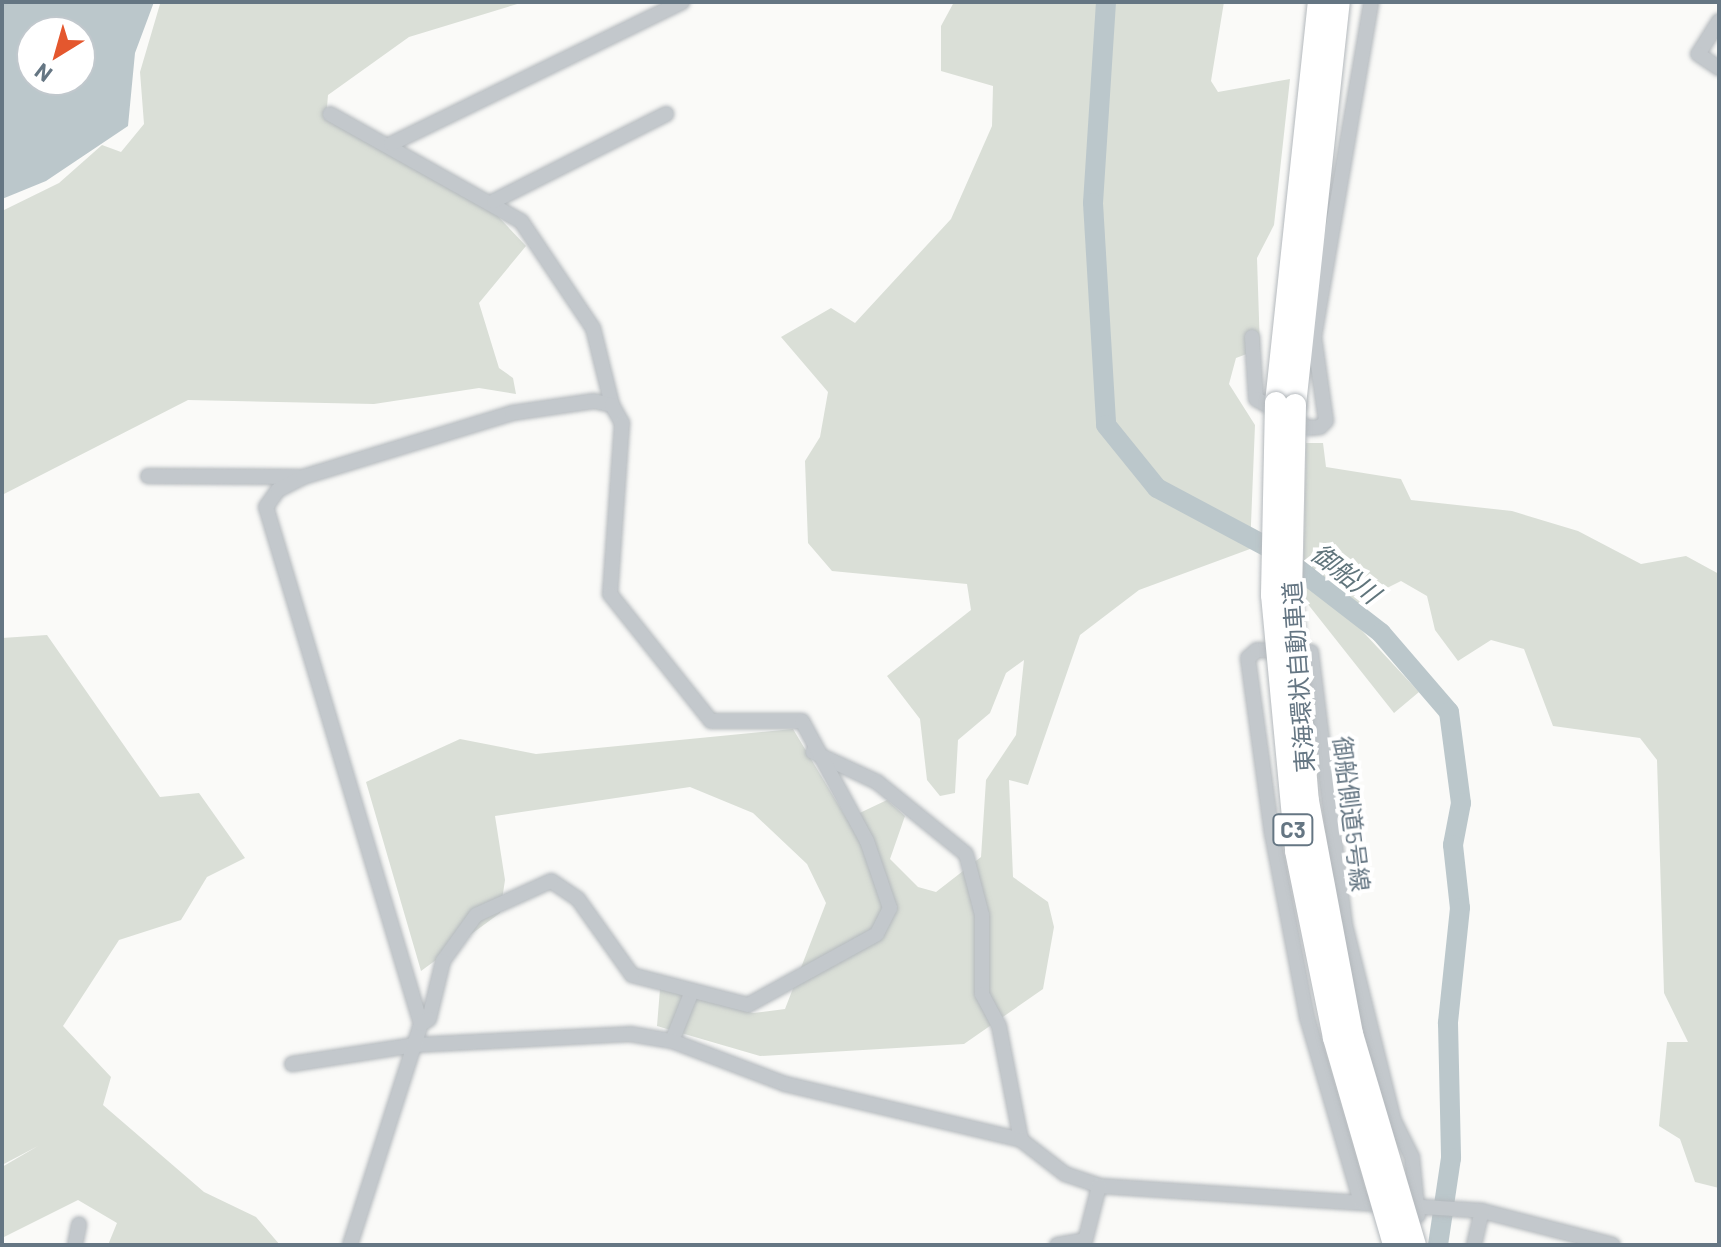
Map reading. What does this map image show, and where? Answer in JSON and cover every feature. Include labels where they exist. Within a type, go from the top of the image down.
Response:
[{"type":"highway","name":"東海環状自動車道","points":[[1319,2],[1272,595],[1291,814],[1326,1008],[1394,1245]]},
{"type":"highway","name":"東海環状自動車道","points":[[1339,2],[1286,404],[1292,612],[1311,825],[1366,1090],[1414,1245]]},
{"type":"street","points":[[391,144],[682,2]]},
{"type":"street","points":[[1252,337],[1256,399],[1309,428],[1320,427],[1326,421],[1314,337],[1371,2]]},
{"type":"street","points":[[1719,21],[1698,54],[1719,68]]},
{"type":"street","points":[[330,114],[494,201],[545,247],[593,328],[612,405],[622,423],[610,594],[711,721],[802,721],[813,752],[867,841],[890,908],[877,934],[775,996],[748,1005],[632,975],[578,899],[551,881],[476,915],[443,961],[429,1019],[421,1024]]},
{"type":"street","points":[[494,201],[666,114]]},
{"type":"street","points":[[350,1245],[421,1024],[267,521],[271,497],[303,477],[512,413],[594,401],[612,405]]},
{"type":"street","points":[[148,476],[303,477]]},
{"type":"street","name":"御船側道5号線","points":[[1361,1202],[1307,1017],[1272,834],[1248,658],[1257,650],[1311,652],[1330,834],[1369,1021],[1394,1121],[1412,1157],[1422,1209],[1414,1245]]},
{"type":"street","points":[[813,752],[877,782],[966,854],[982,915],[982,994],[999,1026],[1021,1140]]},
{"type":"street","points":[[1272,834],[1330,834]]},
{"type":"street","points":[[672,1041],[692,991]]},
{"type":"street","points":[[1307,1017],[1369,1021]]},
{"type":"street","points":[[292,1064],[415,1045],[630,1034],[672,1041],[785,1084],[1021,1140],[1065,1174],[1099,1186],[1475,1211],[1613,1245]]},
{"type":"street","points":[[1057,1245],[1084,1243],[1099,1186]]},
{"type":"street","points":[[1474,1245],[1475,1211]]},
{"type":"street","points":[[75,1245],[79,1224]]},
{"type":"shaded area","points":[[2,2],[154,2],[135,53],[128,126],[46,181],[2,199]]},
{"type":"shaded area","points":[[524,2],[409,37],[328,95],[326,119],[490,208],[526,246],[479,303],[499,368],[513,378],[516,394],[479,388],[374,404],[188,400],[2,495],[2,211],[59,183],[102,145],[121,152],[144,124],[140,72],[160,4]]},
{"type":"shaded area","points":[[954,2],[1224,2],[1211,81],[1218,92],[1290,79],[1274,225],[1257,258],[1260,349],[1236,358],[1229,384],[1255,425],[1250,549],[1139,590],[1080,635],[1028,785],[1009,780],[1013,877],[1048,902],[1054,927],[1043,989],[964,1044],[760,1056],[657,1026],[660,989],[753,1013],[785,1009],[826,903],[807,864],[753,813],[690,787],[495,816],[505,880],[500,913],[421,971],[366,782],[460,739],[536,754],[793,729],[847,819],[887,800],[905,816],[890,859],[918,887],[936,892],[981,857],[986,780],[1016,735],[1024,660],[1006,673],[990,713],[958,740],[955,793],[940,796],[927,780],[920,719],[887,676],[971,610],[967,584],[832,571],[808,543],[805,461],[820,437],[828,392],[781,337],[831,308],[855,323],[951,219],[992,126],[993,86],[941,71],[941,26]]},
{"type":"shaded area","points":[[1306,443],[1323,443],[1326,467],[1401,479],[1411,500],[1512,511],[1578,531],[1641,564],[1686,556],[1719,574],[1719,1188],[1695,1182],[1680,1139],[1659,1126],[1667,1042],[1688,1042],[1664,993],[1657,760],[1640,738],[1553,726],[1524,649],[1491,640],[1458,661],[1435,630],[1427,596],[1401,581],[1359,602],[1353,621],[1419,692],[1394,713],[1303,598]]},
{"type":"shaded area","points":[[47,635],[160,797],[199,793],[245,858],[207,877],[181,920],[119,940],[63,1026],[111,1077],[103,1105],[204,1192],[256,1217],[280,1245],[108,1245],[117,1223],[78,1200],[2,1238],[2,1167],[38,1146],[2,1165],[2,638]]},
{"type":"waterway","name":"御船川","points":[[1106,2],[1093,203],[1106,425],[1157,488],[1275,551],[1381,633],[1449,712],[1461,803],[1453,845],[1460,908],[1448,1023],[1451,1158],[1438,1245]]}]
